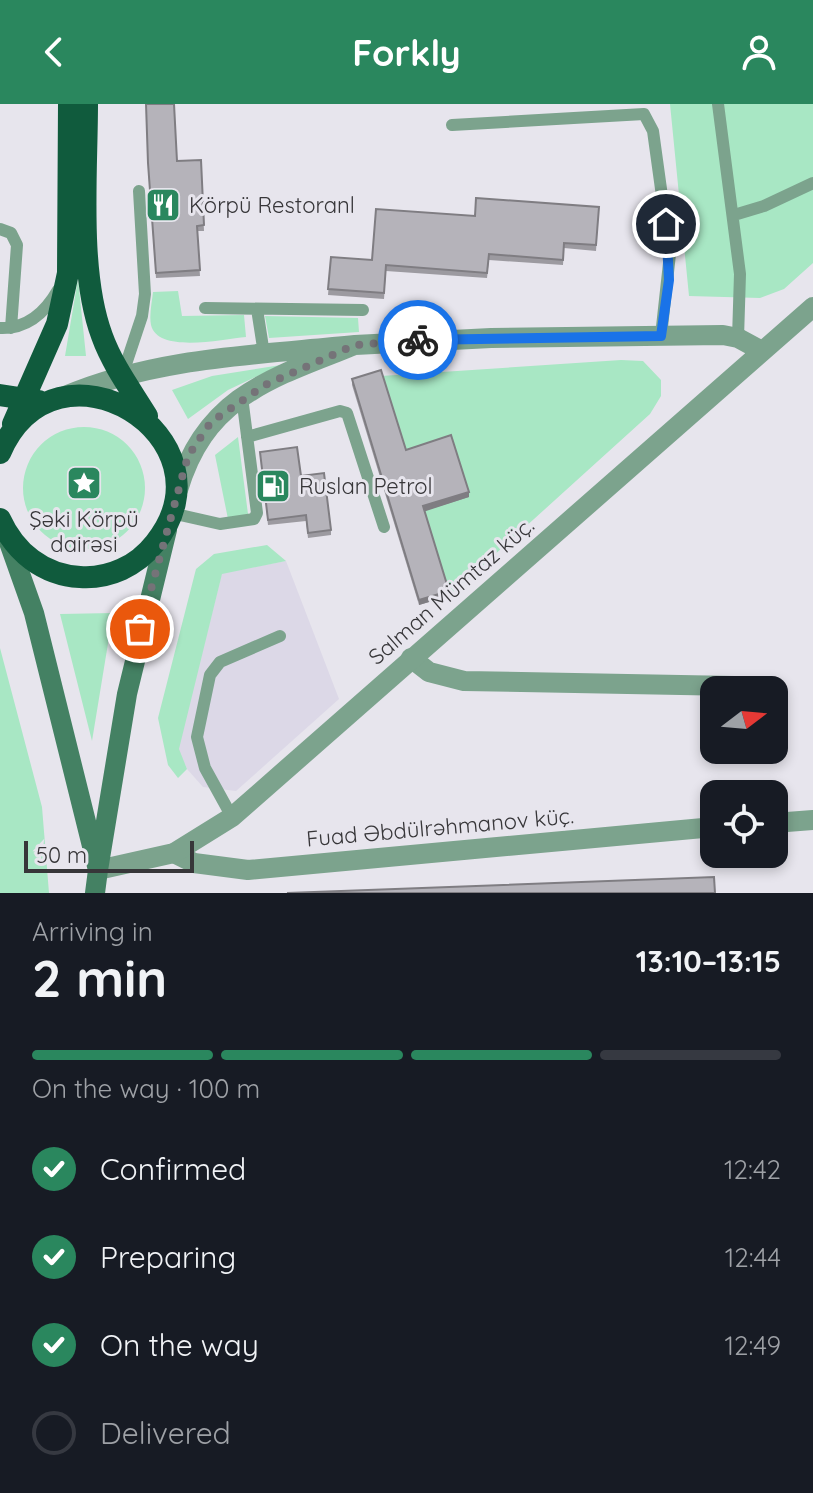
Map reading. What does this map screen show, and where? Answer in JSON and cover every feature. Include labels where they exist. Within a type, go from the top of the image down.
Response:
[{"type":"highway","points":[[0,519],[13,543],[34,562],[59,574],[87,577],[115,572],[140,559],[159,539],[171,513],[173,468],[154,427],[122,376],[101,334],[93,306],[79,222],[69,104]]},
{"type":"highway","points":[[0,452],[57,324],[79,222],[87,104]]},
{"type":"highway","points":[[0,395],[48,403]]},
{"type":"highway","points":[[0,452],[25,417],[48,403],[72,396],[97,396],[128,406],[154,427]]},
{"type":"main road","points":[[95,893],[132,668],[171,513]]},
{"type":"main road","points":[[0,519],[34,613],[98,870]]},
{"type":"street","name":"Salman Mümtaz küç.","points":[[98,870],[174,853],[232,817],[813,308]]},
{"type":"street","points":[[48,403],[122,376],[184,363],[355,345],[475,338],[723,335],[738,338],[762,351]]},
{"type":"street","points":[[171,513],[188,456],[199,437],[242,397],[355,345]]},
{"type":"street","points":[[411,658],[429,672],[464,681],[700,685]]},
{"type":"street","points":[[788,822],[813,820]]},
{"type":"street","name":"Fuad Əbdülrəhmanov küç.","points":[[174,853],[194,863],[248,870],[700,828]]},
{"type":"lane","points":[[718,104],[734,215],[741,298],[738,338]]},
{"type":"lane","points":[[452,125],[644,114],[653,131],[670,254],[661,336]]},
{"type":"lane","points":[[734,215],[764,206],[813,183]]},
{"type":"lane","points":[[122,376],[142,316],[145,294],[139,191]]},
{"type":"lane","points":[[0,229],[11,233],[17,245],[6,328],[38,316],[68,273]]},
{"type":"lane","points":[[205,308],[363,310]]},
{"type":"lane","points":[[257,309],[264,354]]},
{"type":"lane","points":[[171,513],[220,524],[254,519],[257,513],[242,397]]},
{"type":"lane","points":[[247,437],[340,411],[347,413],[353,422],[384,527]]},
{"type":"lane","points":[[232,817],[205,768],[197,737],[210,675],[220,662],[280,636]]},
{"type":"shaded area","points":[[286,561],[339,699],[236,791],[203,787],[187,769],[178,749],[222,573]]},
{"type":"green space","points":[[670,104],[813,104],[813,263],[784,289],[760,298],[689,296]]},
{"type":"green space","points":[[78,279],[86,356],[65,356]]},
{"type":"green space","points":[[178,291],[182,316],[244,315],[246,337],[192,343],[166,339],[156,334],[150,321],[153,292]]},
{"type":"green space","points":[[265,316],[358,318],[359,332],[269,338]]},
{"type":"green space","points":[[643,361],[661,380],[661,396],[650,414],[449,596],[381,376]]},
{"type":"green space","points":[[281,365],[228,390],[188,419],[172,390],[212,376]]},
{"type":"green space","name":"Şəki Körpü dairəsi","points":[[84,427],[107,431],[127,445],[141,465],[145,488],[141,511],[127,531],[107,545],[84,549],[61,545],[41,531],[27,511],[23,488],[27,465],[41,445],[61,431]]},
{"type":"green space","points":[[238,437],[248,514],[228,519],[215,455]]},
{"type":"green space","points":[[267,545],[286,561],[222,574],[179,749],[187,769],[178,778],[168,765],[158,718],[196,569],[214,554]]},
{"type":"green space","points":[[113,613],[92,741],[60,614]]},
{"type":"green space","points":[[0,648],[42,807],[49,893],[0,893]]},
{"type":"building","points":[[146,104],[174,104],[177,161],[201,160],[204,225],[197,226],[200,270],[156,273]]},
{"type":"building","points":[[476,198],[599,207],[596,245],[564,243],[563,260],[489,254],[487,273],[386,265],[384,293],[328,289],[331,257],[372,260],[376,209],[475,216]]},
{"type":"building","points":[[381,370],[406,450],[451,435],[469,492],[423,506],[449,591],[419,600],[352,379]]},
{"type":"building","points":[[297,447],[301,476],[324,473],[331,530],[308,533],[306,515],[268,520],[260,452]]},
{"type":"building","points":[[714,877],[715,893],[287,893]]},
{"type":"way so far","points":[[140,629],[188,456],[211,422],[242,397],[322,358],[355,345],[418,340]]},
{"type":"place","name":"Körpü Restoranl","points":[[163,205]]},
{"type":"place","name":"Şəki Körpü dairəsi","points":[[84,483]]},
{"type":"place","name":"Ruslan Petrol","points":[[273,486]]},
{"type":"route","points":[[418,340],[661,336],[669,280],[666,224]]}]
